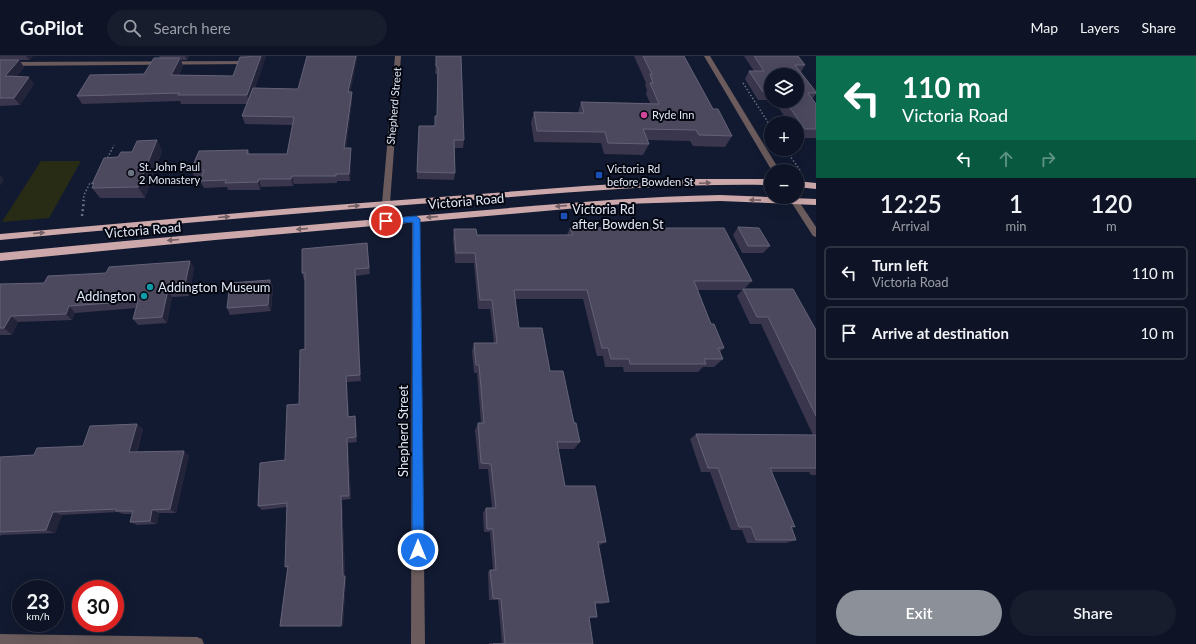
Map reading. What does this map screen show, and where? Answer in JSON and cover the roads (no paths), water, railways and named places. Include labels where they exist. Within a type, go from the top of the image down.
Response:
[{"type":"highway","name":"Victoria Road","points":[[0,236],[386,203],[623,186],[764,182]]},
{"type":"highway","points":[[804,185],[816,186]]},
{"type":"highway","name":"Victoria Road","points":[[0,257],[529,209],[677,199],[764,199]]},
{"type":"highway","name":"Victoria Road","points":[[804,200],[816,202]]},
{"type":"street","points":[[62,64],[68,56]]},
{"type":"street","name":"Shepherd Street","points":[[386,203],[398,56]]},
{"type":"street","points":[[707,56],[772,164]]},
{"type":"street","points":[[0,64],[250,62]]},
{"type":"street","points":[[796,204],[816,234]]},
{"type":"street","name":"Shepherd Street","points":[[416,219],[418,644]]},
{"type":"street","points":[[0,641],[197,644]]},
{"type":"place","name":"Ryde Inn","points":[[644,115]]},
{"type":"place","name":"St. John Paul 2 Monastery","points":[[131,173]]},
{"type":"place","name":"Victoria Rd before Bowden St","points":[[599,175]]},
{"type":"place","name":"Victoria Rd after Bowden St","points":[[564,216]]},
{"type":"place","name":"Addington Museum","points":[[150,287]]},
{"type":"place","name":"Addington","points":[[144,296]]}]
